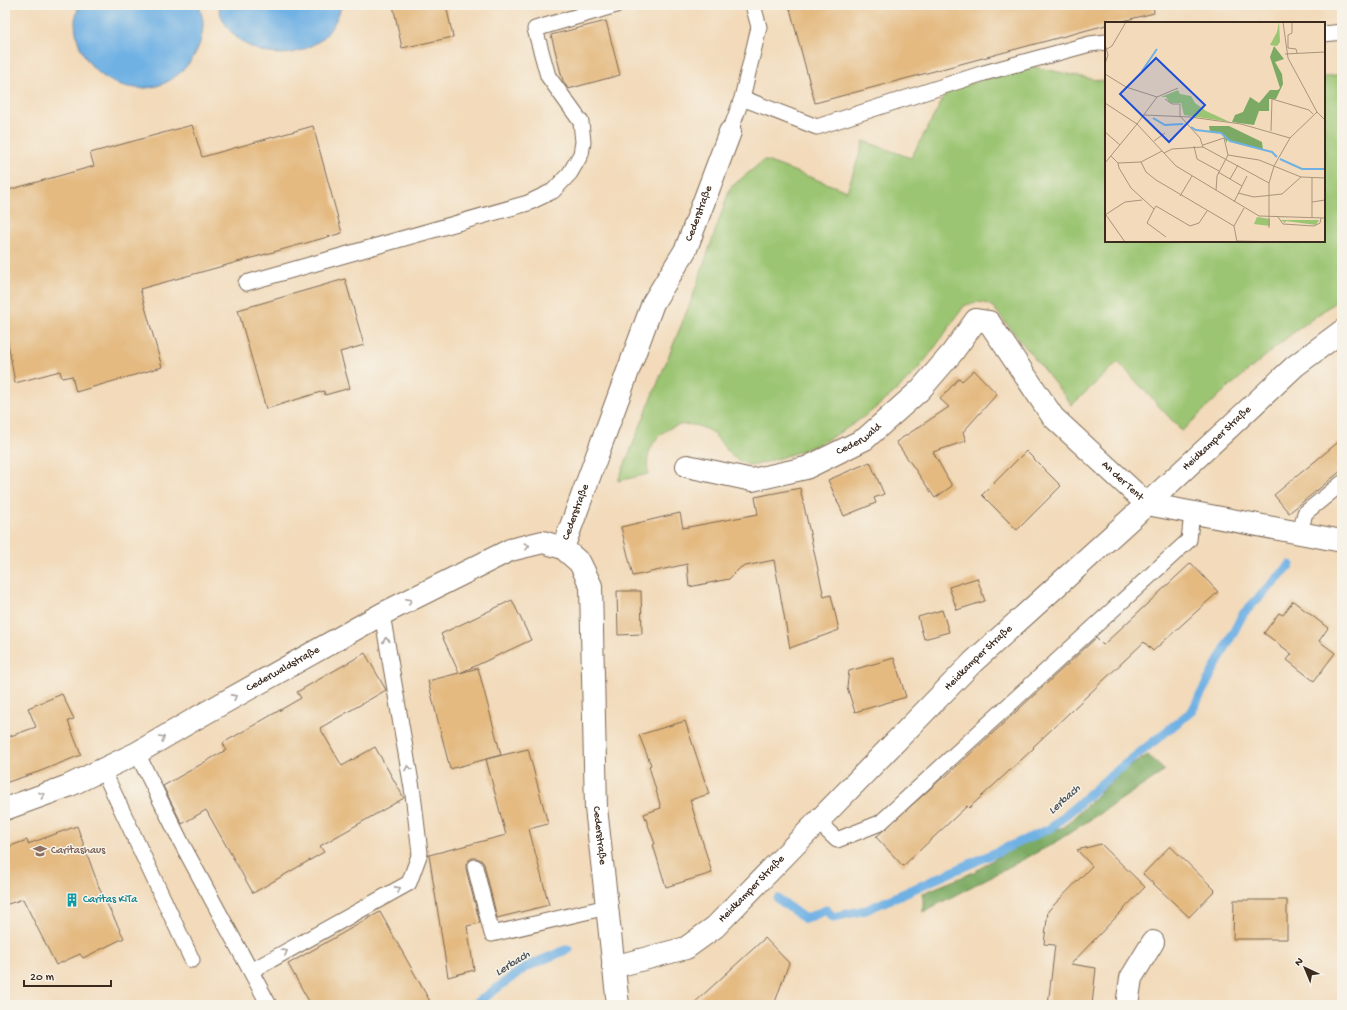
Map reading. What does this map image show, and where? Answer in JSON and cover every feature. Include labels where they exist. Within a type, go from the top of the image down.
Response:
[{"type":"street","name":"Cederstraße","points":[[618,1005],[596,808],[591,586],[580,562],[563,548],[653,303],[686,249],[730,132]]},
{"type":"street","name":"Cederwald","points":[[687,466],[752,480],[806,468],[865,439],[920,390],[952,353],[976,320],[989,322]]},
{"type":"street","name":"An der Tent","points":[[989,322],[1053,417],[1147,504],[1342,541]]},
{"type":"street","name":"Heidkamper Straße","points":[[613,967],[686,948],[714,928],[973,662],[1147,504],[1295,366],[1342,332]]},
{"type":"street","name":"Cederwaldstraße","points":[[5,809],[68,786],[137,753],[382,614],[510,550],[543,542],[563,548]]},
{"type":"street","points":[[1127,1005],[1131,978],[1153,942]]},
{"type":"lane","points":[[246,283],[528,203],[553,191],[570,173],[581,154],[583,142],[581,122],[548,76],[535,29],[616,5]]},
{"type":"lane","points":[[730,132],[742,98],[759,27],[753,5]]},
{"type":"lane","points":[[1325,34],[1342,32]]},
{"type":"lane","points":[[742,98],[817,127],[984,72],[1090,44],[1105,42]]},
{"type":"lane","points":[[1300,532],[1305,514],[1342,483]]},
{"type":"lane","points":[[818,822],[837,840],[880,823],[1189,540],[1192,513]]},
{"type":"lane","points":[[250,971],[409,883],[414,871],[420,853],[418,831],[382,614]]},
{"type":"lane","points":[[137,753],[182,844],[269,1005]]},
{"type":"lane","points":[[103,770],[192,960]]},
{"type":"lane","points":[[475,867],[492,934],[607,907]]},
{"type":"green space","points":[[1030,66],[1105,82],[1105,242],[1325,242],[1325,77],[1342,74],[1342,297],[1289,336],[1222,393],[1182,431],[1118,362],[1072,405],[993,307],[983,303],[972,303],[964,306],[917,370],[895,392],[855,423],[828,439],[799,452],[753,466],[740,462],[733,457],[714,435],[705,428],[685,424],[678,425],[666,431],[656,439],[649,453],[647,463],[648,474],[618,481],[693,296],[730,188],[764,160],[847,191],[864,141],[911,158],[948,90]]},
{"type":"green space","points":[[1148,755],[1165,771],[1051,845],[923,912],[923,893],[974,872],[1026,839],[1064,827],[1122,771]]},
{"type":"water","points":[[79,5],[199,5],[203,20],[199,46],[193,58],[185,68],[175,77],[163,84],[137,88],[112,82],[92,67],[80,46],[76,33],[75,20]]},
{"type":"water","points":[[218,5],[342,5],[333,26],[322,39],[300,51],[285,54],[270,53],[256,49],[243,42],[232,32],[223,20]]},
{"type":"building","points":[[393,5],[446,5],[453,37],[402,48]]},
{"type":"building","points":[[789,5],[1153,5],[1154,13],[1119,22],[1105,22],[1105,25],[815,103]]},
{"type":"building","points":[[606,21],[620,75],[568,89],[563,81],[551,35]]},
{"type":"building","points":[[192,125],[202,157],[313,126],[342,233],[140,289],[162,367],[76,392],[72,376],[62,378],[60,371],[15,383],[5,325],[5,191],[94,166],[90,153]]},
{"type":"building","points":[[345,279],[364,345],[340,352],[350,388],[325,395],[324,391],[266,409],[238,310]]},
{"type":"building","points":[[974,370],[997,394],[963,432],[966,441],[933,452],[952,486],[935,498],[896,442],[949,407],[940,399],[959,378],[962,381]]},
{"type":"building","points":[[1342,439],[1342,470],[1289,513],[1274,495]]},
{"type":"building","points":[[1026,451],[1061,486],[1017,530],[982,495]]},
{"type":"building","points":[[870,462],[884,494],[874,498],[876,503],[844,516],[828,480]]},
{"type":"building","points":[[800,488],[824,597],[831,595],[839,630],[790,648],[774,560],[741,567],[729,579],[689,587],[687,564],[633,576],[621,527],[680,513],[683,528],[758,514],[755,497]]},
{"type":"building","points":[[1191,563],[1218,592],[1153,651],[1144,642],[1033,747],[1034,748],[969,808],[967,806],[903,866],[876,837],[942,778],[944,778],[1096,638],[1103,645]]},
{"type":"building","points":[[977,578],[985,601],[957,610],[949,587]]},
{"type":"building","points":[[617,591],[641,591],[642,634],[618,635]]},
{"type":"building","points":[[512,600],[531,640],[460,673],[478,668],[501,755],[450,769],[428,681],[459,673],[441,634]]},
{"type":"building","points":[[1293,601],[1328,628],[1319,641],[1335,653],[1314,681],[1287,660],[1292,654],[1264,633],[1279,613],[1283,615]]},
{"type":"building","points":[[942,610],[949,632],[924,639],[918,617]]},
{"type":"building","points":[[365,653],[386,690],[320,728],[342,766],[375,747],[404,798],[320,846],[324,852],[253,893],[206,810],[182,824],[163,786],[226,750],[223,743],[301,698],[297,692]]},
{"type":"building","points":[[894,658],[906,697],[855,712],[847,687],[849,671]]},
{"type":"building","points":[[62,694],[74,719],[68,721],[81,755],[5,783],[5,738],[36,727],[28,708]]},
{"type":"building","points":[[685,721],[709,794],[690,800],[712,873],[666,887],[653,845],[655,844],[644,814],[661,808],[649,766],[651,765],[639,735]]},
{"type":"building","points":[[528,749],[548,824],[529,829],[549,905],[497,918],[484,864],[477,858],[472,858],[469,860],[466,864],[466,869],[480,923],[467,926],[474,970],[448,977],[429,855],[506,835],[486,759]]},
{"type":"building","name":"Caritas KiTa","points":[[77,826],[100,890],[124,938],[83,958],[80,954],[56,965],[23,899],[5,905],[5,848],[27,840],[28,844]]},
{"type":"building","points":[[1101,844],[1145,887],[1071,964],[1096,968],[1092,1005],[1048,1005],[1055,945],[1044,944],[1048,911],[1092,866],[1077,850]]},
{"type":"building","points":[[1170,846],[1215,890],[1189,917],[1143,874]]},
{"type":"building","points":[[1234,900],[1287,900],[1287,939],[1233,939]]},
{"type":"building","points":[[380,912],[432,1005],[311,1005],[288,964]]},
{"type":"building","points":[[765,938],[789,963],[774,1005],[692,1005]]},
{"type":"waterway","name":"Lerbach","points":[[778,899],[805,919],[826,910],[833,917],[866,910],[1051,828],[1109,777],[1192,711],[1243,614],[1290,565]]},
{"type":"waterway","name":"Lerbach","points":[[474,1005],[526,967],[568,949]]},
{"type":"place","name":"Caritashaus","points":[[40,851]]},
{"type":"place","name":"Caritas KiTa","points":[[72,900]]}]
